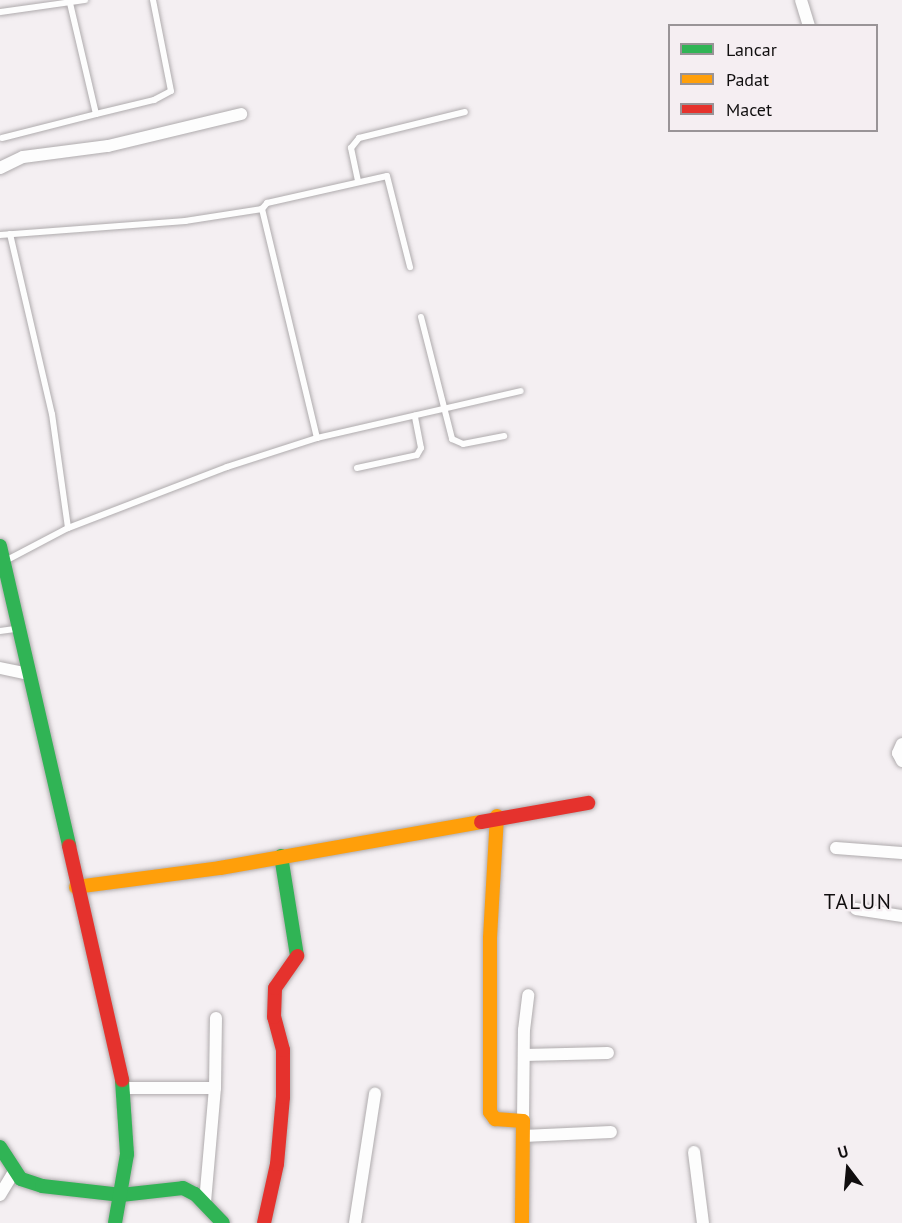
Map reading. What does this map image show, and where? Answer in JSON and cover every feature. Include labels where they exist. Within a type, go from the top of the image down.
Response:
[{"type":"main road","points":[[0,546],[76,888],[124,1088],[128,1154],[115,1223]]},
{"type":"main road","points":[[76,888],[281,856],[497,816],[588,803]]},
{"type":"main road","points":[[497,816],[489,993],[490,1112],[495,1119],[523,1121],[522,1223]]},
{"type":"main road","points":[[264,1223],[277,1164],[283,1097],[283,1050],[274,1017],[275,988],[297,957],[298,946],[281,856]]},
{"type":"main road","points":[[0,1147],[14,1172],[21,1179],[42,1186],[121,1195],[183,1188],[205,1202],[223,1223]]},
{"type":"street","points":[[801,0],[808,24]]},
{"type":"street","points":[[0,168],[23,157],[108,146],[241,114]]},
{"type":"street","points":[[0,668],[29,674]]},
{"type":"street","points":[[902,744],[898,753],[902,761]]},
{"type":"street","points":[[836,848],[902,853]]},
{"type":"street","points":[[856,909],[902,916]]},
{"type":"street","points":[[523,1121],[528,995]]},
{"type":"street","points":[[205,1202],[215,1088],[216,1018]]},
{"type":"street","points":[[524,1055],[608,1053]]},
{"type":"street","points":[[124,1088],[215,1088]]},
{"type":"street","points":[[355,1223],[375,1094]]},
{"type":"street","points":[[523,1136],[611,1132]]},
{"type":"street","points":[[694,1152],[703,1223]]},
{"type":"street","points":[[0,1195],[14,1172]]},
{"type":"lane","points":[[0,12],[85,0]]},
{"type":"lane","points":[[0,131],[1,139],[154,100],[171,91],[153,0]]},
{"type":"lane","points":[[70,3],[96,114]]},
{"type":"lane","points":[[358,181],[351,148],[359,138],[465,112]]},
{"type":"lane","points":[[0,235],[185,221],[262,209],[267,203],[358,181],[389,178],[410,267]]},
{"type":"lane","points":[[262,209],[317,438]]},
{"type":"lane","points":[[10,234],[52,414],[68,528]]},
{"type":"lane","points":[[421,317],[442,409],[454,442],[504,436]]},
{"type":"lane","points":[[4,561],[68,528],[317,438],[521,391]]},
{"type":"lane","points":[[357,468],[417,455],[421,448],[415,416]]},
{"type":"lane","points":[[0,631],[18,628]]},
{"type":"traffic: fast","points":[[0,546],[69,846]]},
{"type":"traffic: fast","points":[[281,856],[297,956]]},
{"type":"traffic: fast","points":[[115,1223],[127,1154],[122,1080]]},
{"type":"traffic: fast","points":[[0,1147],[21,1179],[42,1186],[121,1195],[183,1188],[195,1194],[223,1223]]},
{"type":"traffic: slow","points":[[497,816],[490,938],[490,1112],[495,1119],[523,1121],[522,1223]]},
{"type":"traffic: slow","points":[[76,887],[220,868],[481,822]]},
{"type":"traffic: jam","points":[[481,822],[588,803]]},
{"type":"traffic: jam","points":[[69,846],[122,1080]]},
{"type":"traffic: jam","points":[[264,1223],[277,1164],[283,1097],[283,1050],[274,1017],[275,988],[297,956]]},
{"type":"district","name":"TALUN","points":[[858,902]]}]
